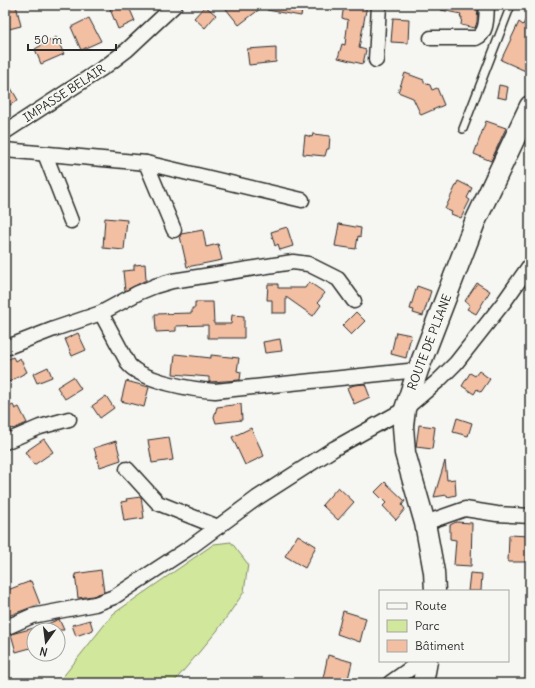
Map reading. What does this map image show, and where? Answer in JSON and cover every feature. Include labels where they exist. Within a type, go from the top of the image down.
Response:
[{"type":"street","name":"IMPASSE BELAIR","points":[[5,132],[127,50],[175,5]]},
{"type":"street","points":[[376,60],[379,5]]},
{"type":"street","points":[[431,38],[476,38],[481,36],[484,30],[487,5]]},
{"type":"street","name":"ROUTE DE PLIANE","points":[[436,590],[425,523],[405,453],[403,426],[405,409],[418,370],[475,222],[530,106]]},
{"type":"street","points":[[5,150],[146,163],[302,200]]},
{"type":"street","points":[[45,154],[71,221]]},
{"type":"street","points":[[146,163],[174,230]]},
{"type":"street","points":[[5,348],[100,312],[155,286],[172,281],[293,262],[308,264],[338,279],[354,301]]},
{"type":"street","points":[[5,628],[32,616],[95,604],[114,597],[192,546],[257,498],[335,448],[405,409],[439,380],[456,363],[530,265]]},
{"type":"street","points":[[100,312],[129,365],[135,371],[196,390],[215,391],[418,370]]},
{"type":"street","points":[[5,442],[40,427],[69,419]]},
{"type":"street","points":[[128,469],[158,503],[218,527]]},
{"type":"street","points":[[425,523],[465,509],[497,514],[530,516]]},
{"type":"street","points":[[390,683],[420,662]]},
{"type":"street","points":[[425,683],[428,662]]},
{"type":"lane","points":[[463,129],[511,5]]},
{"type":"green space","points":[[231,542],[248,564],[244,592],[217,631],[173,683],[31,683],[62,678],[113,614],[214,544]]},
{"type":"building","points":[[5,5],[16,5],[21,26],[5,30]]},
{"type":"building","points":[[120,5],[128,5],[135,21],[118,29],[110,9]]},
{"type":"building","points":[[231,5],[265,5],[239,25],[226,9]]},
{"type":"building","points":[[267,5],[303,5],[301,16],[267,10]]},
{"type":"building","points":[[344,5],[367,5],[359,48],[366,50],[363,64],[338,58],[342,44],[345,45],[348,20],[342,18]]},
{"type":"building","points":[[441,5],[478,5],[477,22],[475,28],[461,25],[461,14],[441,10]]},
{"type":"building","points":[[205,6],[216,15],[205,28],[194,18]]},
{"type":"building","points":[[530,10],[530,73],[501,60],[519,22],[523,25]]},
{"type":"building","points":[[89,18],[101,41],[81,50],[71,27]]},
{"type":"building","points":[[393,18],[409,19],[408,43],[391,42]]},
{"type":"building","points":[[56,37],[64,54],[41,64],[35,49]]},
{"type":"building","points":[[276,47],[276,62],[249,65],[247,49]]},
{"type":"building","points":[[405,73],[424,80],[424,83],[430,85],[432,90],[437,88],[444,105],[421,115],[413,98],[398,92]]},
{"type":"building","points":[[5,78],[18,100],[5,108]]},
{"type":"building","points":[[499,85],[508,87],[506,99],[497,97]]},
{"type":"building","points":[[486,121],[506,128],[491,161],[474,154]]},
{"type":"building","points":[[313,134],[330,136],[329,149],[327,149],[325,156],[303,154],[305,135],[312,137]]},
{"type":"building","points":[[458,181],[472,188],[467,198],[470,200],[461,218],[451,214],[452,212],[445,209]]},
{"type":"building","points":[[105,218],[127,220],[124,250],[103,248]]},
{"type":"building","points":[[339,224],[361,228],[356,249],[335,246]]},
{"type":"building","points":[[287,227],[293,246],[280,250],[278,244],[275,246],[271,232]]},
{"type":"building","points":[[203,230],[206,247],[218,244],[222,260],[187,267],[180,236],[181,234]]},
{"type":"building","points":[[145,264],[146,280],[125,291],[123,271],[134,270],[134,265]]},
{"type":"building","points":[[309,282],[325,293],[318,302],[321,305],[313,316],[286,297],[286,313],[272,313],[272,300],[267,300],[268,284],[278,284],[278,288],[305,288]]},
{"type":"building","points":[[477,283],[490,291],[476,314],[467,309],[470,305],[465,301]]},
{"type":"building","points":[[417,286],[431,291],[423,316],[413,313],[414,310],[410,309]]},
{"type":"building","points":[[195,302],[213,302],[214,324],[231,324],[232,315],[244,316],[244,338],[208,338],[208,325],[176,326],[176,331],[156,332],[155,314],[192,313],[192,308],[195,308]]},
{"type":"building","points":[[356,312],[365,321],[351,335],[342,326]]},
{"type":"building","points":[[396,332],[411,335],[406,358],[391,354]]},
{"type":"building","points":[[78,333],[86,350],[72,356],[65,339]]},
{"type":"building","points":[[280,339],[282,351],[265,353],[263,342]]},
{"type":"building","points":[[175,354],[211,358],[211,355],[239,358],[237,371],[241,372],[240,380],[209,382],[209,377],[173,374]]},
{"type":"building","points":[[13,357],[15,361],[20,358],[27,372],[5,384],[5,361]]},
{"type":"building","points":[[48,367],[52,377],[37,383],[33,374]]},
{"type":"building","points":[[479,371],[490,379],[481,392],[477,389],[474,394],[462,386],[470,373],[475,376]]},
{"type":"building","points":[[73,377],[81,389],[65,399],[57,387]]},
{"type":"building","points":[[126,381],[149,387],[144,407],[121,401]]},
{"type":"building","points":[[365,384],[370,397],[354,404],[347,388],[354,385]]},
{"type":"building","points":[[106,396],[114,408],[100,418],[92,406]]},
{"type":"building","points":[[241,404],[242,420],[216,423],[214,417],[217,407]]},
{"type":"building","points":[[13,405],[15,409],[19,407],[27,423],[5,432],[5,409]]},
{"type":"building","points":[[457,418],[472,423],[468,436],[453,432]]},
{"type":"building","points":[[419,425],[435,427],[432,449],[416,447]]},
{"type":"building","points":[[251,428],[264,456],[245,465],[232,437]]},
{"type":"building","points":[[169,437],[173,460],[152,463],[148,440]]},
{"type":"building","points":[[44,439],[53,452],[34,465],[25,452]]},
{"type":"building","points":[[116,441],[121,460],[100,467],[94,448]]},
{"type":"building","points":[[445,461],[447,480],[455,479],[456,495],[448,497],[447,495],[434,497]]},
{"type":"building","points":[[385,482],[405,501],[402,505],[405,509],[396,520],[383,506],[386,503],[375,492]]},
{"type":"building","points":[[338,487],[354,502],[338,520],[322,505]]},
{"type":"building","points":[[141,497],[144,518],[124,521],[121,502],[127,501],[126,499]]},
{"type":"building","points":[[456,522],[472,523],[471,566],[454,565],[456,540],[450,539],[450,525]]},
{"type":"building","points":[[298,535],[316,546],[305,568],[285,556]]},
{"type":"building","points":[[509,535],[530,536],[530,562],[508,562]]},
{"type":"building","points":[[101,570],[104,592],[93,596],[78,598],[75,574]]},
{"type":"building","points":[[470,573],[482,574],[481,590],[468,590]]},
{"type":"building","points":[[31,581],[40,604],[8,616],[5,609],[5,591]]},
{"type":"building","points":[[343,611],[366,618],[360,642],[337,634]]},
{"type":"building","points":[[59,619],[60,622],[52,622]]},
{"type":"building","points":[[90,620],[93,630],[76,636],[72,625]]},
{"type":"building","points":[[26,630],[26,649],[16,652],[11,634]]},
{"type":"building","points":[[328,655],[352,662],[347,683],[322,683]]}]
